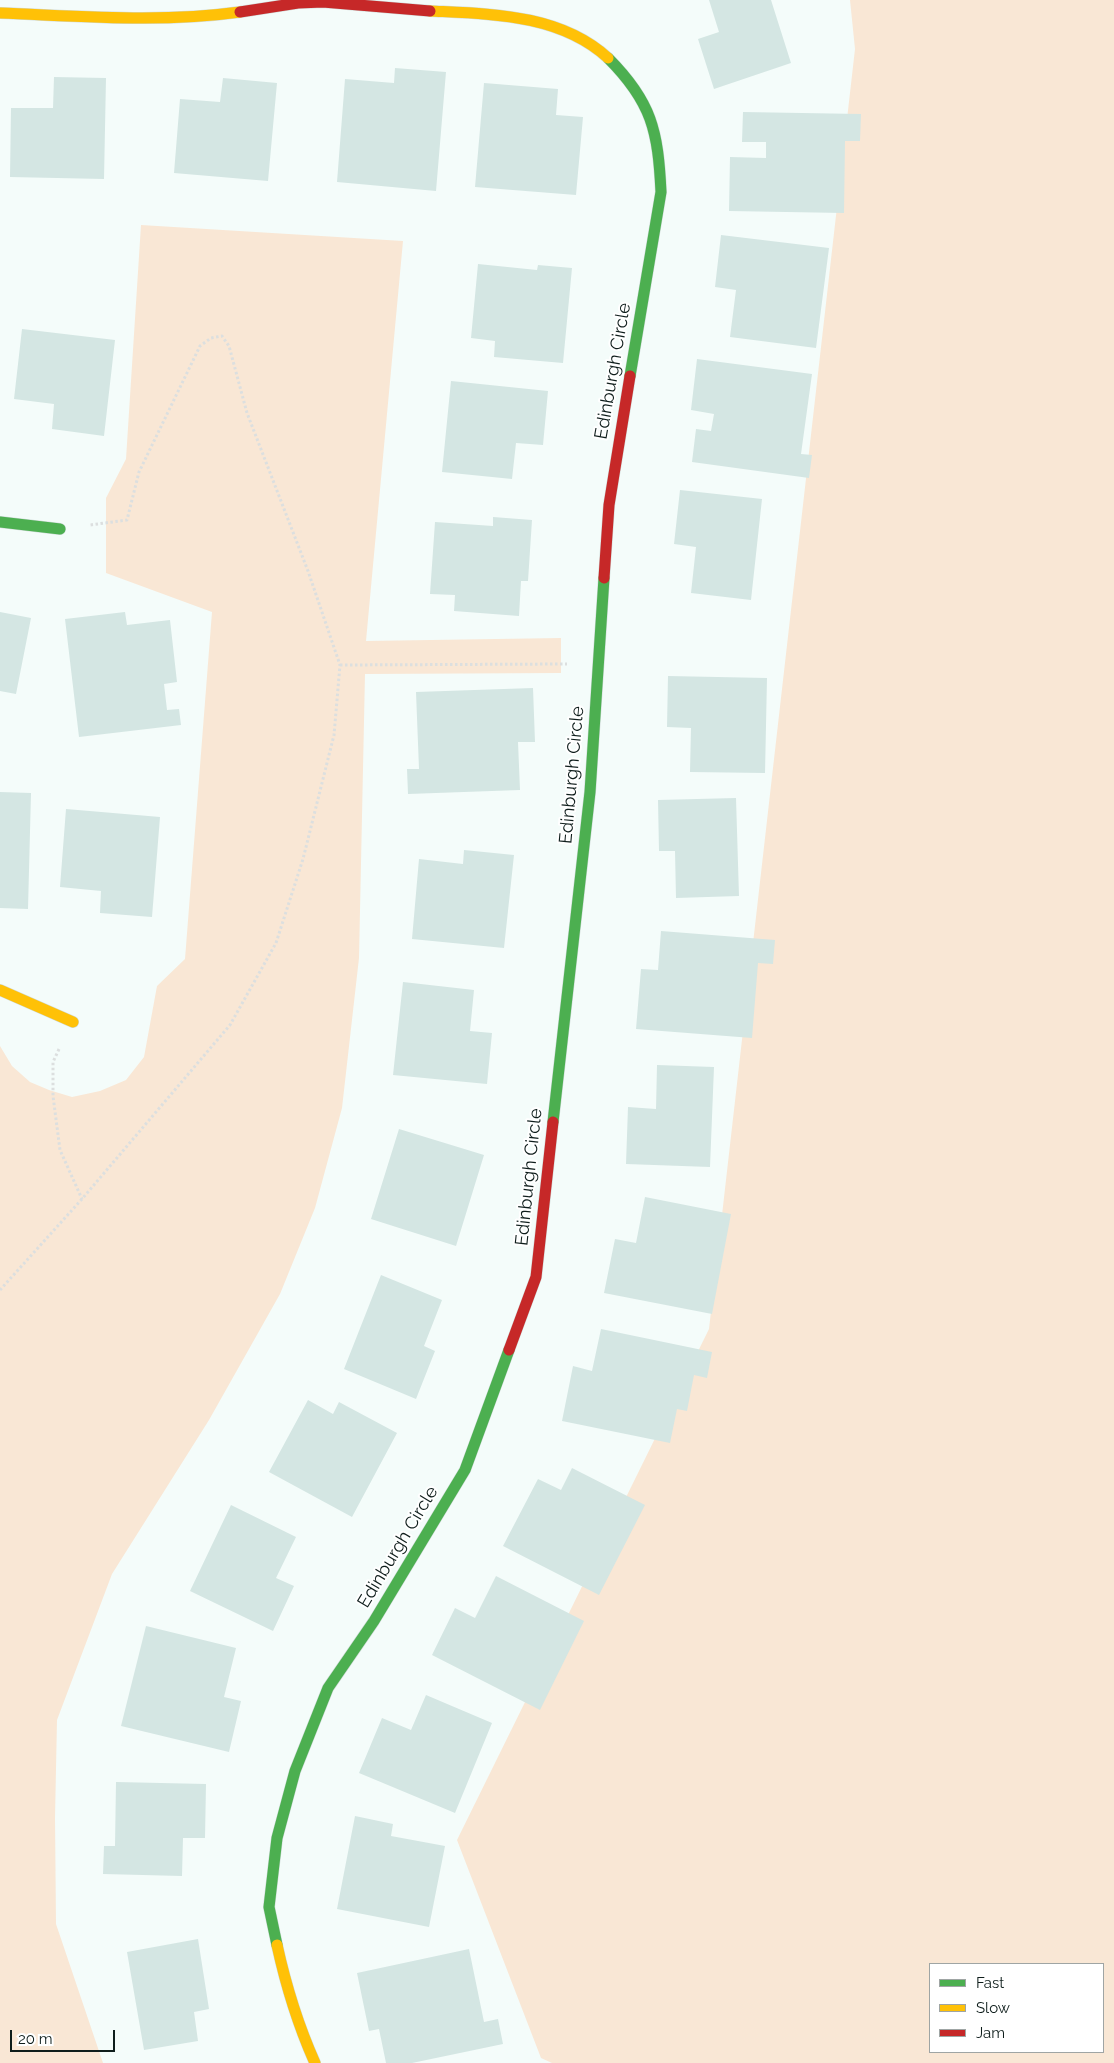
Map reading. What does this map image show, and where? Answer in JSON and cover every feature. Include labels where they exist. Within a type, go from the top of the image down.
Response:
[{"type":"street","name":"Edinburgh Circle","points":[[0,13],[128,18],[202,16],[313,2],[493,16],[545,23],[586,40],[608,58],[626,77],[646,111],[654,129],[659,149],[661,192],[609,505],[590,792],[536,1277],[465,1470],[374,1621],[328,1688],[295,1771],[277,1838],[269,1907],[284,1976],[303,2036],[315,2063]]},
{"type":"street","points":[[0,522],[60,529]]},
{"type":"street","points":[[0,990],[73,1022]]},
{"type":"path","points":[[0,1290],[82,1199],[230,1025],[276,943],[303,859],[334,735],[340,665],[308,571],[247,413],[229,346],[222,336],[211,338],[200,346],[139,472],[127,520],[60,529]]},
{"type":"path","points":[[340,665],[598,664]]},
{"type":"path","points":[[73,1022],[53,1062],[53,1096],[60,1150],[82,1199]]},
{"type":"shaded area","points":[[850,0],[1114,0],[1114,2063],[552,2063],[541,2058],[457,1840],[709,1329],[855,49]]},
{"type":"shaded area","points":[[141,225],[403,241],[366,641],[561,638],[561,673],[365,674],[359,958],[342,1108],[315,1208],[280,1294],[209,1420],[112,1574],[57,1720],[55,1818],[56,1924],[103,2063],[0,2063],[0,1046],[12,1066],[30,1082],[72,1097],[100,1091],[126,1080],[144,1057],[157,986],[185,959],[212,612],[106,573],[106,498],[126,459]]},
{"type":"building","points":[[709,0],[771,0],[791,63],[714,89],[698,39],[719,32]]},
{"type":"building","points":[[395,68],[446,72],[436,191],[337,182],[345,79],[394,83]]},
{"type":"building","points":[[54,77],[106,78],[104,179],[10,177],[11,108],[53,108]]},
{"type":"building","points":[[223,78],[277,83],[268,181],[174,173],[180,99],[220,102]]},
{"type":"building","points":[[484,83],[558,89],[556,115],[583,117],[576,195],[475,187]]},
{"type":"building","points":[[743,112],[861,114],[860,141],[845,141],[844,213],[729,211],[730,157],[766,158],[766,142],[742,142]]},
{"type":"building","points":[[721,235],[829,248],[816,348],[730,337],[736,290],[715,287]]},
{"type":"building","points":[[478,264],[537,270],[538,265],[572,268],[563,363],[494,357],[495,341],[471,338]]},
{"type":"building","points":[[22,329],[115,340],[104,436],[52,429],[54,404],[14,399]]},
{"type":"building","points":[[697,359],[812,374],[801,454],[812,455],[809,478],[692,462],[696,429],[711,431],[714,414],[691,410]]},
{"type":"building","points":[[451,381],[548,391],[543,445],[516,443],[512,479],[442,472]]},
{"type":"building","points":[[680,490],[762,499],[751,600],[691,593],[696,547],[674,544]]},
{"type":"building","points":[[493,517],[532,520],[528,581],[521,581],[519,616],[454,611],[455,595],[430,594],[435,522],[493,526]]},
{"type":"building","points":[[0,612],[31,618],[16,694],[0,691]]},
{"type":"building","points":[[125,612],[127,625],[170,620],[177,682],[164,684],[167,710],[179,709],[181,725],[79,737],[65,619]]},
{"type":"building","points":[[668,676],[767,678],[765,773],[690,772],[691,728],[667,727]]},
{"type":"building","points":[[533,688],[535,742],[518,742],[520,790],[408,794],[407,769],[419,769],[416,692]]},
{"type":"building","points":[[0,792],[31,793],[28,909],[0,908]]},
{"type":"building","points":[[736,798],[739,896],[676,898],[675,851],[659,851],[658,800]]},
{"type":"building","points":[[66,809],[160,817],[152,917],[100,913],[101,891],[60,887]]},
{"type":"building","points":[[464,850],[514,855],[504,948],[412,939],[419,859],[463,864]]},
{"type":"building","points":[[661,931],[775,940],[773,964],[758,963],[752,1038],[636,1029],[641,969],[658,970]]},
{"type":"building","points":[[403,982],[474,990],[470,1031],[492,1033],[487,1084],[393,1075]]},
{"type":"building","points":[[657,1065],[714,1067],[710,1167],[626,1164],[628,1107],[656,1109]]},
{"type":"building","points":[[399,1129],[484,1155],[456,1246],[371,1219]]},
{"type":"building","points":[[645,1197],[731,1214],[712,1314],[604,1293],[615,1239],[636,1243]]},
{"type":"building","points":[[381,1275],[442,1300],[424,1346],[435,1351],[416,1399],[344,1369]]},
{"type":"building","points":[[601,1329],[712,1352],[707,1378],[694,1375],[687,1411],[677,1409],[670,1443],[562,1421],[573,1366],[592,1371]]},
{"type":"building","points":[[308,1400],[333,1414],[339,1402],[397,1433],[352,1517],[269,1472]]},
{"type":"building","points":[[572,1468],[645,1505],[599,1595],[503,1546],[538,1479],[561,1490]]},
{"type":"building","points":[[231,1505],[296,1537],[276,1578],[294,1586],[273,1631],[190,1591]]},
{"type":"building","points":[[496,1576],[584,1621],[540,1710],[432,1655],[455,1608],[475,1618]]},
{"type":"building","points":[[146,1626],[236,1648],[224,1697],[241,1701],[229,1752],[121,1726]]},
{"type":"building","points":[[426,1695],[492,1723],[455,1813],[359,1773],[382,1718],[411,1730]]},
{"type":"building","points":[[116,1782],[206,1784],[205,1838],[183,1838],[182,1876],[103,1874],[104,1846],[115,1846]]},
{"type":"building","points":[[355,1816],[393,1824],[391,1836],[445,1846],[429,1927],[337,1909]]},
{"type":"building","points":[[198,1939],[209,2009],[194,2012],[198,2041],[144,2050],[127,1952]]},
{"type":"building","points":[[469,1949],[484,2022],[498,2019],[503,2044],[412,2063],[386,2063],[379,2029],[369,2031],[357,1973]]},
{"type":"traffic: fast","points":[[608,58],[634,89],[650,119],[655,134],[660,171],[661,192],[630,376]]},
{"type":"traffic: fast","points":[[0,522],[60,529]]},
{"type":"traffic: fast","points":[[553,1122],[590,792],[604,578]]},
{"type":"traffic: fast","points":[[277,1945],[269,1907],[277,1838],[295,1771],[328,1688],[374,1621],[465,1470],[509,1350]]},
{"type":"traffic: slow","points":[[430,11],[477,13],[524,19],[547,25],[589,43],[608,58]]},
{"type":"traffic: slow","points":[[0,13],[150,18],[240,12]]},
{"type":"traffic: slow","points":[[0,990],[73,1022]]},
{"type":"traffic: slow","points":[[277,1945],[293,2005],[315,2063]]},
{"type":"traffic: jam","points":[[240,12],[298,3],[323,2],[430,11]]},
{"type":"traffic: jam","points":[[604,578],[609,505],[630,376]]},
{"type":"traffic: jam","points":[[509,1350],[536,1277],[553,1122]]}]
